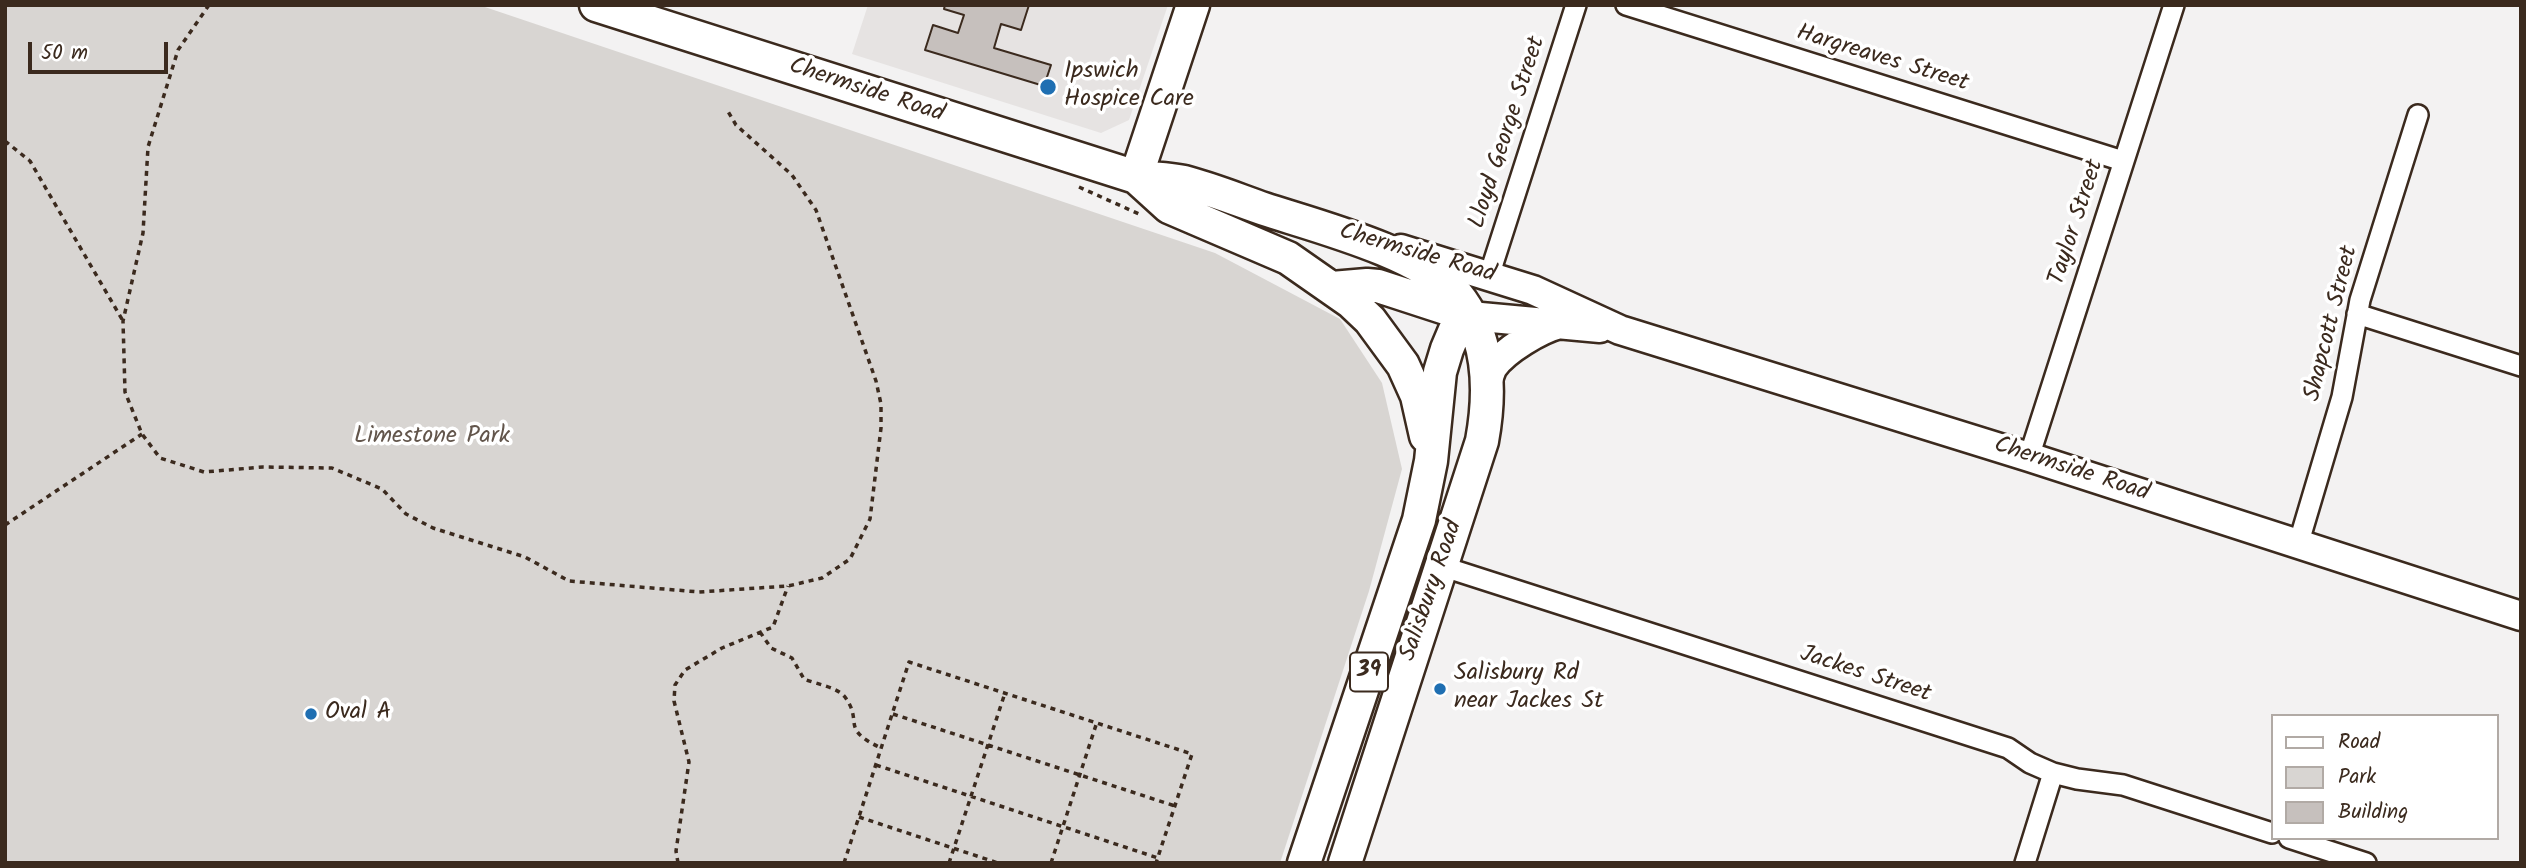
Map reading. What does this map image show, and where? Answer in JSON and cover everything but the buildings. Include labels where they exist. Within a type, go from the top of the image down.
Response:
[{"type":"main road","name":"Chermside Road","points":[[596,5],[1136,177],[1182,182],[1351,237]]},
{"type":"main road","points":[[1136,177],[1193,5]]},
{"type":"main road","name":"Chermside Road","points":[[1136,177],[1169,207],[1289,258],[1329,286],[1378,286],[1471,316]]},
{"type":"main road","name":"Salisbury Road","points":[[1345,863],[1482,441],[1487,413],[1483,353],[1471,316],[1457,295],[1428,271],[1351,237]]},
{"type":"main road","name":"Salisbury Road","points":[[1329,286],[1370,320],[1403,365],[1422,415],[1428,479]]},
{"type":"main road","name":"Salisbury Road","points":[[1304,863],[1421,513],[1428,479],[1440,372],[1455,330],[1471,316]]},
{"type":"main road","points":[[1408,554],[1441,566]]},
{"type":"street","name":"Lloyd George Street","points":[[1489,276],[1576,5]]},
{"type":"street","name":"Hargreaves Street","points":[[1626,5],[2123,161]]},
{"type":"street","name":"Taylor Street","points":[[2029,457],[2174,5]]},
{"type":"street","name":"Shapcott Street","points":[[2298,545],[2342,397],[2357,314],[2418,115]]},
{"type":"street","name":"Chermside Road","points":[[1351,237],[1427,256],[1533,290],[1569,317]]},
{"type":"street","points":[[2357,314],[2521,366]]},
{"type":"street","name":"Chermside Road","points":[[1471,316],[1569,317],[1620,330],[2029,457],[2521,616]]},
{"type":"street","points":[[1487,383],[1493,368],[1504,356],[1534,335],[1569,317]]},
{"type":"street","name":"Jackes Street","points":[[1441,566],[2008,747],[2030,763],[2053,773],[2123,785],[2270,832]]},
{"type":"street","points":[[2025,863],[2053,773]]},
{"type":"street","points":[[2295,840],[2366,863]]},
{"type":"path","points":[[209,5],[178,50],[148,147],[143,233],[123,321],[125,392],[142,434],[160,458],[204,472],[263,467],[332,468],[382,489],[406,514],[433,528],[525,557],[569,581],[699,592],[788,586],[822,578],[850,559],[870,519],[880,439],[881,404],[876,381],[816,210],[792,175],[736,125],[726,108]]},
{"type":"path","points":[[5,141],[30,161],[123,321]]},
{"type":"path","points":[[1069,183],[1147,219]]},
{"type":"path","points":[[5,525],[142,434]]},
{"type":"path","points":[[678,863],[676,851],[689,762],[674,702],[675,685],[685,670],[722,648],[773,626],[788,586]]},
{"type":"path","points":[[760,632],[771,648],[792,658],[804,679],[838,691],[845,697],[852,711],[853,728],[861,738],[881,749]]},
{"type":"path","points":[[844,863],[909,662],[1192,754],[1157,860],[876,765]]},
{"type":"path","points":[[949,863],[1005,693]]},
{"type":"path","points":[[893,714],[1175,806]]},
{"type":"path","points":[[1051,863],[1097,722]]},
{"type":"path","points":[[859,817],[998,863]]},
{"type":"shaded area","name":"Ipswich Hospice Care","points":[[868,5],[1168,5],[1129,120],[1101,133],[852,54]]},
{"type":"green space","name":"Limestone Park","points":[[5,5],[479,5],[1215,253],[1340,319],[1382,383],[1402,469],[1369,591],[1280,863],[5,863]]},
{"type":"place","name":"Ipswich Hospice Care","points":[[1048,87]]},
{"type":"place","name":"Salisbury Rd near Jackes St","points":[[1440,689]]},
{"type":"place","name":"Oval A","points":[[311,714]]}]
